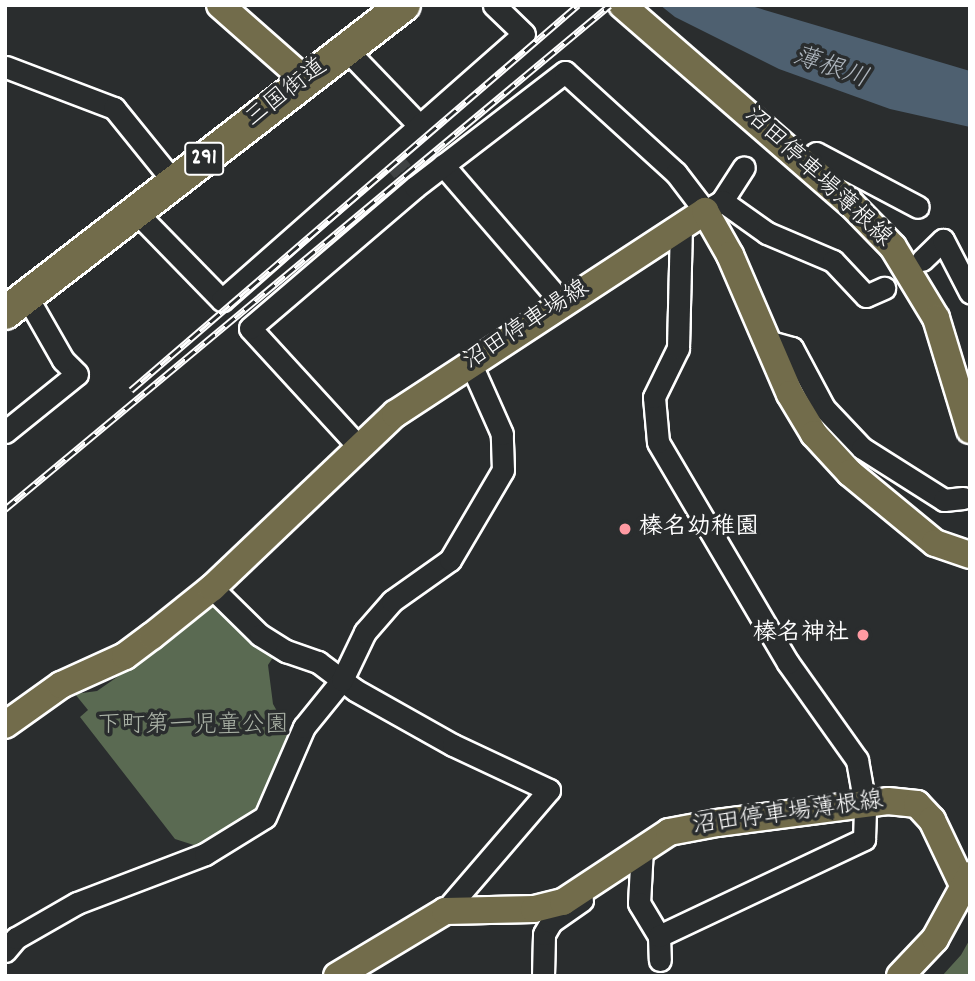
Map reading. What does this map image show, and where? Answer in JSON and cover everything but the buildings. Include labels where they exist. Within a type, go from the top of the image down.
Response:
[{"type":"highway","name":"三国街道","points":[[12,305],[404,5]]},
{"type":"main road","points":[[220,5],[306,80]]},
{"type":"main road","name":"沼田停車場薄根線","points":[[622,5],[851,204],[885,237],[916,280],[947,347],[970,429]]},
{"type":"main road","points":[[713,206],[730,254],[790,394],[829,451],[934,543],[970,555]]},
{"type":"main road","name":"沼田停車場線","points":[[5,724],[61,685],[125,656],[212,588],[395,414],[470,362],[713,206]]},
{"type":"main road","name":"沼田停車場薄根線","points":[[337,976],[445,911],[534,909],[564,902],[669,832],[705,825],[865,805],[917,804],[932,820],[967,881]]},
{"type":"main road","points":[[900,976],[935,939],[967,881]]},
{"type":"street","points":[[136,212],[222,300],[524,34],[494,5]]},
{"type":"street","points":[[346,49],[419,125]]},
{"type":"street","points":[[6,67],[114,108],[174,183]]},
{"type":"street","points":[[359,447],[250,328],[414,184],[565,72],[713,206],[833,261],[866,296],[884,288]]},
{"type":"street","points":[[816,153],[918,207]]},
{"type":"street","points":[[443,165],[562,303]]},
{"type":"street","points":[[713,206],[744,167]]},
{"type":"street","points":[[659,936],[864,839],[865,805],[857,760],[788,663],[658,442],[654,397],[678,348],[681,226]]},
{"type":"street","points":[[922,260],[943,240],[970,292]]},
{"type":"street","points":[[5,432],[77,374],[12,305]]},
{"type":"street","points":[[767,341],[792,348],[824,408],[862,448],[944,500],[963,498]]},
{"type":"street","points":[[5,951],[16,938],[77,903],[205,853],[265,817],[304,727],[342,680],[365,632],[392,601],[450,560],[503,470],[502,434],[470,362]]},
{"type":"street","points":[[212,588],[260,635],[286,651],[318,663],[453,745],[549,790],[445,911]]},
{"type":"street","points":[[642,848],[639,903],[659,936],[660,960]]},
{"type":"street","points":[[543,976],[544,934],[551,922],[580,903],[588,888]]},
{"type":"green space","name":"下町第一児童公園","points":[[214,600],[276,653],[268,665],[273,704],[290,734],[258,814],[203,848],[175,839],[80,717],[88,710],[75,694],[97,691],[159,648]]},
{"type":"green space","points":[[970,939],[970,976],[942,976],[961,955]]},
{"type":"water","name":"薄根川","points":[[660,5],[748,5],[970,71],[970,127],[890,109],[779,69],[675,17]]},
{"type":"tunnel","points":[[389,155],[412,182]]},
{"type":"railway","points":[[131,390],[578,5]]},
{"type":"railway","points":[[5,509],[610,5]]},
{"type":"place","name":"榛名幼稚園","points":[[625,529]]},
{"type":"place","name":"榛名神社","points":[[863,635]]}]
